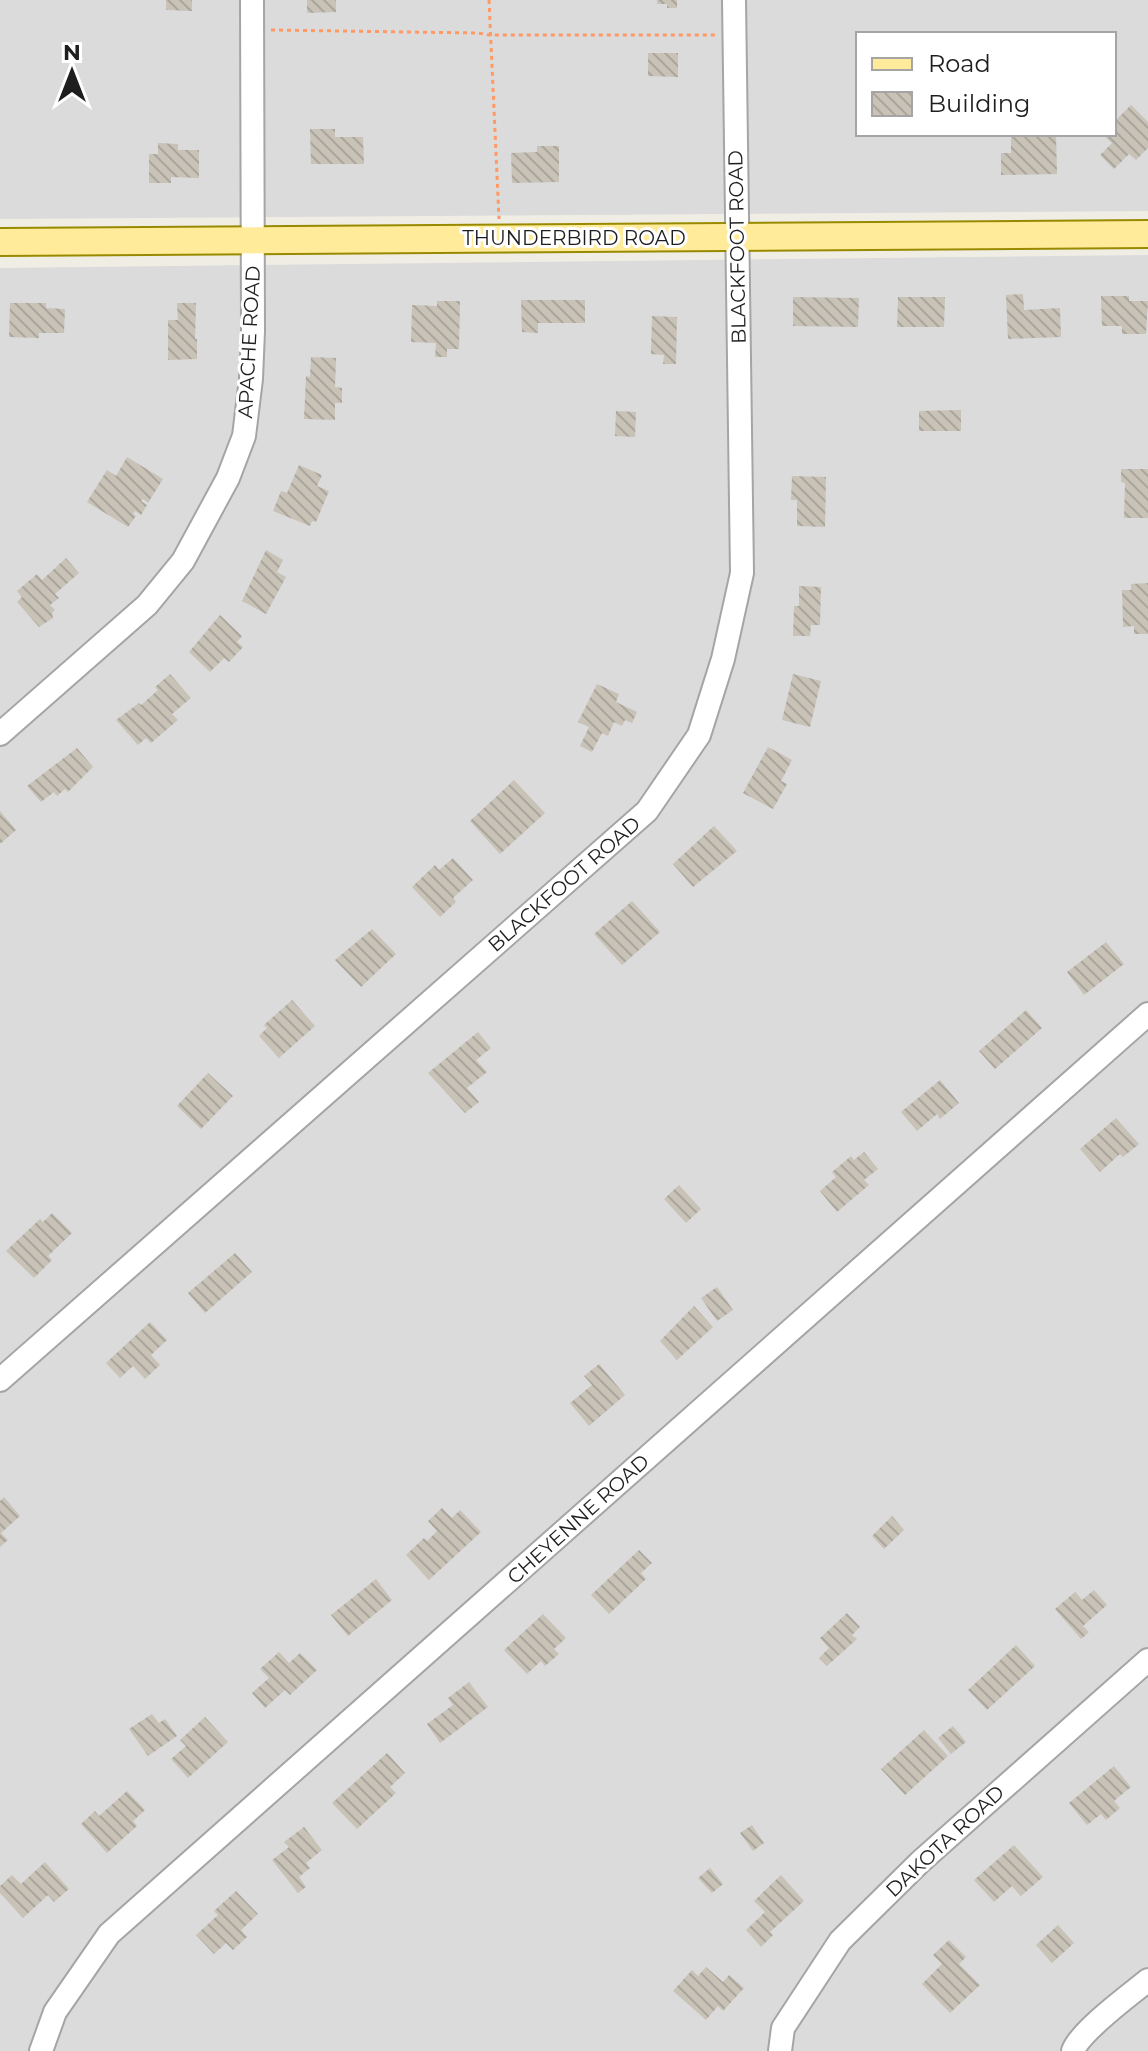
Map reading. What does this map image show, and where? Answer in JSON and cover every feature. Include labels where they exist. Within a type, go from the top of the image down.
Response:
[{"type":"main road","name":"THUNDERBIRD ROAD","points":[[0,242],[1148,234]]},
{"type":"street","name":"APACHE ROAD","points":[[0,734],[147,605],[183,561],[223,488],[244,436],[251,379],[254,240],[252,0]]},
{"type":"street","name":"BLACKFOOT ROAD","points":[[0,1380],[647,811],[699,735],[723,659],[742,573],[734,0]]},
{"type":"street","name":"CHEYENNE ROAD","points":[[41,2051],[55,2012],[109,1934],[1148,1014]]},
{"type":"street","name":"DAKOTA ROAD","points":[[780,2051],[783,2028],[840,1941],[920,1862],[1148,1660]]},
{"type":"street","points":[[1073,2051],[1086,2034],[1148,1980]]},
{"type":"path","points":[[489,0],[500,239]]},
{"type":"path","points":[[252,30],[489,35],[735,35]]},
{"type":"shaded area","points":[[0,0],[1148,0],[1148,211],[0,219]]},
{"type":"shaded area","points":[[1148,255],[1148,2051],[0,2051],[0,268]]},
{"type":"building","points":[[166,0],[192,0],[192,11],[166,10]]},
{"type":"building","points":[[307,0],[336,0],[336,12],[307,13]]},
{"type":"building","points":[[657,0],[677,0],[677,8],[657,4]]},
{"type":"building","points":[[648,53],[678,53],[678,77],[648,76]]},
{"type":"building","points":[[1131,105],[1148,122],[1148,148],[1136,160],[1129,154],[1114,169],[1100,155],[1112,143],[1104,136],[1116,136],[1116,120]]},
{"type":"building","points":[[310,129],[335,129],[335,137],[363,137],[364,164],[311,164]]},
{"type":"building","points":[[1011,136],[1056,136],[1057,174],[1001,175],[1001,153],[1011,153]]},
{"type":"building","points":[[158,143],[178,144],[178,150],[199,150],[199,178],[171,177],[171,183],[149,183],[149,154],[158,154]]},
{"type":"building","points":[[537,146],[559,146],[559,182],[512,183],[511,153],[537,152]]},
{"type":"building","points":[[1023,294],[1024,310],[1060,308],[1061,337],[1008,339],[1006,295]]},
{"type":"building","points":[[1101,296],[1129,296],[1129,301],[1148,301],[1146,334],[1122,334],[1122,326],[1102,326]]},
{"type":"building","points":[[793,297],[859,298],[858,327],[793,326]]},
{"type":"building","points":[[898,297],[945,297],[944,327],[897,327]]},
{"type":"building","points":[[521,300],[585,300],[585,323],[538,323],[538,333],[522,332]]},
{"type":"building","points":[[437,301],[460,301],[459,349],[447,349],[447,357],[435,357],[436,343],[411,342],[412,305],[437,306]]},
{"type":"building","points":[[10,303],[46,303],[46,308],[65,309],[64,333],[39,333],[39,338],[9,337]]},
{"type":"building","points":[[177,303],[196,303],[197,359],[168,360],[168,320],[178,320]]},
{"type":"building","points":[[652,316],[677,317],[676,364],[663,364],[664,355],[651,354]]},
{"type":"building","points":[[311,357],[336,358],[335,387],[342,388],[342,403],[335,403],[335,420],[304,419],[306,376],[310,377]]},
{"type":"building","points":[[961,410],[961,431],[919,431],[919,411]]},
{"type":"building","points":[[616,411],[636,412],[635,437],[615,436]]},
{"type":"building","points":[[127,457],[163,479],[148,503],[143,499],[141,501],[147,505],[141,515],[135,511],[133,514],[136,516],[128,527],[87,502],[107,470],[116,476]]},
{"type":"building","points":[[299,465],[322,475],[317,486],[329,491],[316,522],[312,521],[310,526],[273,511],[281,491],[287,493]]},
{"type":"building","points":[[1121,469],[1148,469],[1148,518],[1124,518],[1125,483],[1121,482]]},
{"type":"building","points":[[792,476],[826,477],[825,527],[797,526],[797,500],[791,500]]},
{"type":"building","points":[[266,550],[283,560],[277,572],[286,577],[266,614],[242,601]]},
{"type":"building","points":[[66,558],[79,573],[55,594],[59,598],[50,605],[55,610],[53,618],[39,627],[17,602],[22,597],[17,591],[37,574],[42,580]]},
{"type":"building","points":[[1148,583],[1148,634],[1134,634],[1134,626],[1123,627],[1122,590],[1131,590],[1131,584]]},
{"type":"building","points":[[799,586],[821,587],[820,625],[811,625],[810,636],[793,636],[794,606],[799,606]]},
{"type":"building","points":[[220,615],[242,636],[237,642],[243,647],[229,662],[224,658],[210,672],[189,652]]},
{"type":"building","points":[[170,674],[191,698],[172,714],[178,720],[151,743],[146,738],[138,745],[116,720],[139,703],[141,705]]},
{"type":"building","points":[[793,674],[821,681],[810,727],[782,720]]},
{"type":"building","points":[[597,684],[619,694],[616,702],[637,712],[632,723],[625,720],[622,726],[614,722],[608,736],[602,733],[592,752],[580,746],[589,727],[578,722]]},
{"type":"building","points":[[768,747],[792,760],[781,781],[787,784],[773,809],[743,793]]},
{"type":"building","points":[[77,748],[93,767],[68,792],[65,789],[57,796],[54,792],[41,802],[27,786]]},
{"type":"building","points":[[514,780],[545,813],[500,854],[470,821]]},
{"type":"building","points":[[0,811],[16,830],[0,844]]},
{"type":"building","points":[[714,826],[737,851],[693,887],[673,864]]},
{"type":"building","points":[[453,858],[473,880],[453,898],[456,902],[440,917],[412,887],[435,865],[439,870]]},
{"type":"building","points":[[632,901],[660,932],[622,965],[594,934]]},
{"type":"building","points":[[372,929],[396,954],[361,987],[335,960]]},
{"type":"building","points":[[1106,942],[1124,964],[1084,995],[1067,972]]},
{"type":"building","points":[[292,1000],[315,1026],[279,1058],[259,1036],[267,1028],[264,1025]]},
{"type":"building","points":[[1026,1010],[1042,1028],[995,1069],[979,1051]]},
{"type":"building","points":[[478,1032],[491,1048],[476,1060],[487,1072],[467,1088],[479,1102],[465,1113],[428,1073]]},
{"type":"building","points":[[208,1073],[233,1096],[201,1129],[177,1106]]},
{"type":"building","points":[[940,1080],[959,1103],[940,1119],[937,1114],[917,1131],[901,1112]]},
{"type":"building","points":[[1116,1118],[1139,1144],[1123,1157],[1120,1154],[1100,1172],[1080,1149]]},
{"type":"building","points":[[864,1152],[878,1169],[864,1180],[869,1185],[837,1212],[820,1191],[836,1177],[832,1172],[851,1156],[854,1160]]},
{"type":"building","points":[[679,1185],[701,1209],[686,1223],[664,1199]]},
{"type":"building","points":[[52,1213],[72,1233],[48,1256],[52,1260],[34,1278],[6,1251],[40,1219],[43,1222]]},
{"type":"building","points":[[235,1253],[252,1272],[205,1313],[188,1293]]},
{"type":"building","points":[[717,1287],[733,1310],[717,1321],[701,1298]]},
{"type":"building","points":[[694,1306],[713,1327],[677,1360],[660,1341]]},
{"type":"building","points":[[150,1322],[167,1340],[151,1355],[160,1365],[145,1379],[133,1366],[120,1378],[106,1363]]},
{"type":"building","points":[[599,1364],[625,1395],[589,1426],[570,1403],[592,1385],[584,1376]]},
{"type":"building","points":[[4,1497],[20,1516],[1,1533],[8,1540],[0,1547],[0,1501]]},
{"type":"building","points":[[442,1508],[452,1518],[460,1510],[481,1532],[429,1580],[406,1555],[424,1538],[427,1541],[437,1531],[428,1521]]},
{"type":"building","points":[[892,1516],[904,1530],[884,1549],[872,1536]]},
{"type":"building","points":[[639,1550],[652,1563],[641,1573],[646,1579],[609,1614],[591,1595]]},
{"type":"building","points":[[376,1579],[392,1600],[348,1636],[331,1615]]},
{"type":"building","points":[[1094,1590],[1107,1605],[1083,1626],[1089,1632],[1081,1639],[1055,1609],[1075,1592],[1082,1600]]},
{"type":"building","points":[[847,1613],[860,1627],[852,1635],[857,1639],[827,1666],[819,1658],[829,1648],[820,1638]]},
{"type":"building","points":[[543,1614],[566,1638],[554,1649],[559,1654],[545,1666],[541,1661],[527,1674],[504,1650]]},
{"type":"building","points":[[1016,1645],[1035,1666],[987,1710],[968,1690]]},
{"type":"building","points":[[279,1652],[289,1663],[300,1653],[317,1670],[290,1695],[285,1690],[265,1708],[252,1693],[269,1678],[260,1669]]},
{"type":"building","points":[[469,1682],[488,1707],[440,1743],[427,1724],[453,1705],[448,1698]]},
{"type":"building","points":[[152,1714],[159,1723],[165,1719],[177,1736],[148,1756],[129,1729]]},
{"type":"building","points":[[205,1717],[228,1742],[188,1778],[171,1759],[186,1746],[180,1740]]},
{"type":"building","points":[[953,1726],[966,1742],[951,1754],[938,1738]]},
{"type":"building","points":[[924,1730],[948,1756],[905,1795],[881,1769]]},
{"type":"building","points":[[387,1753],[405,1773],[390,1787],[396,1793],[357,1829],[332,1803]]},
{"type":"building","points":[[1114,1766],[1131,1787],[1114,1801],[1120,1808],[1106,1820],[1101,1814],[1087,1825],[1069,1803]]},
{"type":"building","points":[[127,1791],[145,1810],[133,1821],[137,1826],[107,1853],[81,1824],[95,1811],[99,1816]]},
{"type":"building","points":[[752,1825],[764,1843],[753,1851],[740,1833]]},
{"type":"building","points":[[304,1827],[322,1850],[306,1863],[310,1868],[299,1877],[306,1887],[298,1893],[272,1860],[289,1847],[284,1842]]},
{"type":"building","points":[[1014,1845],[1043,1877],[1021,1896],[1012,1886],[994,1902],[974,1880]]},
{"type":"building","points":[[45,1862],[69,1889],[54,1902],[48,1895],[23,1918],[0,1893],[0,1886],[12,1875],[21,1884]]},
{"type":"building","points":[[710,1868],[723,1884],[712,1893],[698,1878]]},
{"type":"building","points":[[781,1875],[804,1901],[770,1932],[773,1935],[761,1947],[746,1930],[765,1912],[754,1901]]},
{"type":"building","points":[[236,1891],[258,1914],[241,1930],[247,1937],[233,1950],[226,1943],[214,1954],[196,1935],[218,1915],[214,1911]]},
{"type":"building","points":[[1058,1925],[1074,1943],[1052,1963],[1036,1945]]},
{"type":"building","points":[[949,1940],[966,1957],[959,1964],[980,1985],[950,2013],[922,1984],[942,1964],[933,1955]]},
{"type":"building","points":[[706,1967],[723,1982],[729,1975],[744,1988],[723,2011],[718,2006],[706,2020],[673,1991],[692,1970],[698,1976]]}]
